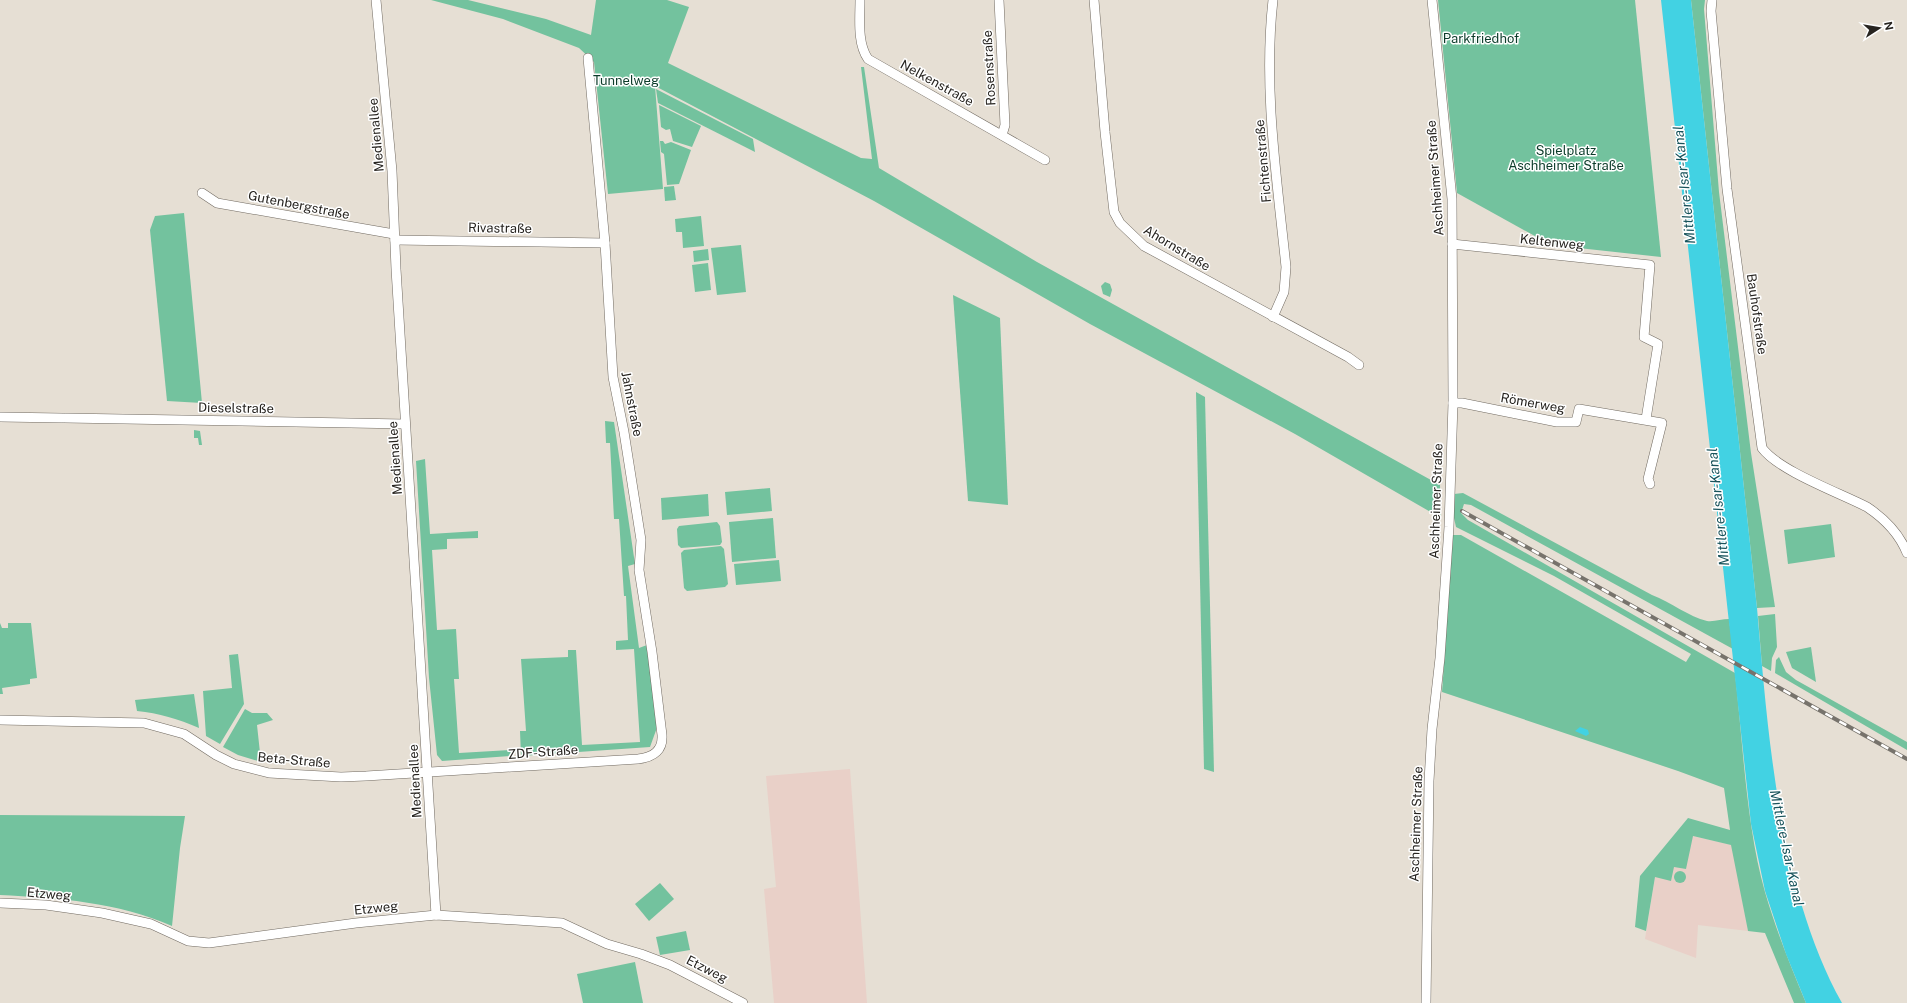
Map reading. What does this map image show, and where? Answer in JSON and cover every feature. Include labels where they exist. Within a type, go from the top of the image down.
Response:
[{"type":"street","name":"Medienallee","points":[[376,0],[392,171],[394,237],[405,424],[436,915]]},
{"type":"street","name":"Nelkenstraße","points":[[860,0],[861,42],[863,51],[868,59],[1045,160]]},
{"type":"street","name":"Rosenstraße","points":[[999,0],[1006,125],[1002,135]]},
{"type":"street","name":"Ahornstraße","points":[[1094,0],[1105,132],[1114,212],[1124,228],[1144,246],[1348,357],[1359,365]]},
{"type":"street","name":"Fichtenstraße","points":[[1272,317],[1284,292],[1286,267],[1269,71],[1270,28],[1273,0]]},
{"type":"street","name":"Aschheimer Straße","points":[[1426,1003],[1432,729],[1440,658],[1447,550],[1453,403],[1452,200],[1432,0]]},
{"type":"street","name":"Bauhofstraße","points":[[1712,0],[1712,18],[1727,189],[1762,448],[1767,454],[1788,469],[1862,505],[1879,515],[1890,524],[1907,553]]},
{"type":"street","name":"Jahnstraße","points":[[588,58],[605,243],[613,377],[642,540],[639,570],[652,652],[663,741],[658,751]]},
{"type":"street","name":"Gutenbergstraße","points":[[202,193],[217,203],[394,237]]},
{"type":"street","name":"Rivastraße","points":[[394,237],[605,243]]},
{"type":"street","name":"Keltenweg","points":[[1452,244],[1650,265],[1644,337],[1658,344],[1646,419]]},
{"type":"street","name":"Römerweg","points":[[1453,403],[1462,403],[1558,422],[1576,422],[1580,408],[1646,419]]},
{"type":"street","name":"Dieselstraße","points":[[0,417],[405,424]]},
{"type":"street","points":[[1646,419],[1662,423],[1648,479],[1650,484]]},
{"type":"street","name":"Beta-Straße","points":[[0,720],[144,723],[184,734],[234,764],[269,773],[341,777],[428,772]]},
{"type":"street","name":"ZDF-Straße","points":[[428,772],[644,758],[652,756],[658,751]]},
{"type":"street","name":"Etzweg","points":[[0,903],[46,905],[102,913],[151,924],[188,941],[209,943],[356,923],[436,915],[562,923],[606,944],[641,954],[670,965],[743,1003]]},
{"type":"shaded area","points":[[850,769],[867,1003],[774,1003],[764,889],[776,887],[766,776]]},
{"type":"shaded area","points":[[1693,836],[1732,845],[1748,931],[1698,925],[1696,958],[1645,939],[1655,877],[1674,867]]},
{"type":"green space","name":"Tunnelweg","points":[[431,0],[468,0],[546,19],[591,35],[596,0],[667,0],[689,7],[668,63],[861,158],[872,159],[861,67],[864,67],[879,168],[1037,262],[1440,485],[1441,518],[1295,434],[1090,324],[874,201],[655,86],[663,189],[608,194],[594,62],[579,48],[503,19]]},
{"type":"green space","name":"Spielplatz Aschheimer Straße","points":[[1438,0],[1635,0],[1661,257],[1551,245],[1457,193]]},
{"type":"green space","points":[[1691,0],[1705,0],[1704,9],[1719,192],[1751,453],[1775,607],[1757,608]]},
{"type":"green space","points":[[656,89],[753,139],[755,152],[658,103]]},
{"type":"green space","points":[[659,105],[701,126],[692,147],[673,141],[670,129],[666,130],[661,127]]},
{"type":"green space","points":[[660,141],[663,141],[665,144],[671,142],[691,150],[679,184],[667,185],[664,154],[661,152]]},
{"type":"green space","points":[[674,186],[676,200],[665,201],[664,187]]},
{"type":"green space","points":[[184,213],[202,403],[167,401],[150,230],[155,216]]},
{"type":"green space","points":[[701,216],[704,246],[683,248],[682,232],[676,232],[675,219]]},
{"type":"green space","points":[[741,245],[746,292],[717,295],[711,248]]},
{"type":"green space","points":[[708,249],[709,260],[694,262],[693,251]]},
{"type":"green space","points":[[708,263],[711,290],[695,292],[692,265]]},
{"type":"green space","points":[[1105,282],[1110,284],[1112,290],[1110,297],[1103,294],[1101,286]]},
{"type":"green space","points":[[953,295],[1000,318],[1008,505],[968,501]]},
{"type":"green space","points":[[1196,392],[1205,397],[1214,772],[1204,769]]},
{"type":"green space","points":[[605,421],[614,422],[635,564],[628,566],[639,648],[647,645],[659,722],[650,747],[521,756],[520,731],[526,731],[521,659],[568,657],[568,650],[576,650],[582,745],[640,742],[634,649],[616,650],[616,641],[628,640],[626,596],[624,596],[619,519],[614,519],[610,443],[606,443]]},
{"type":"green space","points":[[194,430],[200,431],[202,445],[199,445],[198,438],[194,438]]},
{"type":"green space","points":[[425,459],[430,534],[478,531],[478,538],[447,539],[447,549],[432,550],[437,630],[456,629],[459,679],[454,679],[459,753],[511,750],[511,756],[442,761],[437,755],[429,678],[416,461]]},
{"type":"green space","points":[[770,488],[772,511],[727,515],[725,492]]},
{"type":"green space","points":[[1463,493],[1693,616],[1707,621],[1729,619],[1733,649],[1471,505],[1464,504],[1461,513],[1468,520],[1735,673],[1753,839],[1765,892],[1774,920],[1806,1003],[1794,1003],[1765,933],[1748,931],[1731,845],[1693,836],[1686,869],[1674,867],[1671,881],[1655,877],[1646,931],[1635,927],[1640,876],[1688,818],[1730,830],[1724,788],[1678,771],[1442,692],[1453,535],[1461,535],[1686,662],[1691,654],[1554,576],[1456,527],[1454,518],[1454,494]]},
{"type":"green space","points":[[708,494],[709,516],[662,520],[661,498]]},
{"type":"green space","points":[[773,518],[776,558],[732,562],[729,522]]},
{"type":"green space","points":[[717,522],[720,526],[722,542],[720,545],[681,548],[678,545],[677,529],[679,526]]},
{"type":"green space","points":[[1831,524],[1835,557],[1788,564],[1784,530]]},
{"type":"green space","points":[[721,546],[724,549],[728,584],[725,587],[687,591],[684,588],[681,553],[684,550]]},
{"type":"green space","points":[[779,560],[781,581],[736,585],[734,564]]},
{"type":"green space","points":[[1775,614],[1777,647],[1772,658],[1771,671],[1762,666],[1758,616]]},
{"type":"green space","points":[[0,623],[2,628],[8,628],[8,623],[31,623],[37,678],[30,679],[30,684],[2,688],[3,694],[0,694]]},
{"type":"green space","points":[[1811,647],[1816,682],[1792,668],[1786,652]]},
{"type":"green space","points":[[238,654],[244,704],[220,744],[206,736],[203,691],[232,688],[229,655]]},
{"type":"green space","points":[[1779,657],[1786,672],[1796,680],[1907,742],[1907,750],[1775,673],[1776,660]]},
{"type":"green space","points":[[194,694],[199,728],[168,717],[137,711],[135,700]]},
{"type":"green space","points":[[245,709],[252,713],[267,713],[273,720],[257,725],[261,762],[238,755],[223,747]]},
{"type":"green space","points":[[0,815],[185,816],[180,848],[172,926],[130,911],[109,906],[66,900],[0,895]]},
{"type":"green space","points":[[1678,871],[1682,871],[1686,877],[1682,883],[1678,883],[1674,879],[1674,875]]},
{"type":"green space","points":[[660,883],[674,899],[649,921],[635,904]]},
{"type":"green space","points":[[686,931],[690,950],[660,955],[656,937]]},
{"type":"green space","points":[[635,962],[643,1003],[583,1003],[577,974]]},
{"type":"water","name":"Mittlere-Isar-Kanal","points":[[1661,0],[1691,0],[1772,759],[1790,862],[1804,911],[1821,959],[1842,1003],[1806,1003],[1786,954],[1765,891],[1751,824]]},
{"type":"water","points":[[1580,727],[1588,730],[1589,734],[1586,736],[1575,731]]},
{"type":"railway","points":[[1462,511],[1907,759]]},
{"type":"park label","name":"Parkfriedhof","points":[[1481,38]]}]
